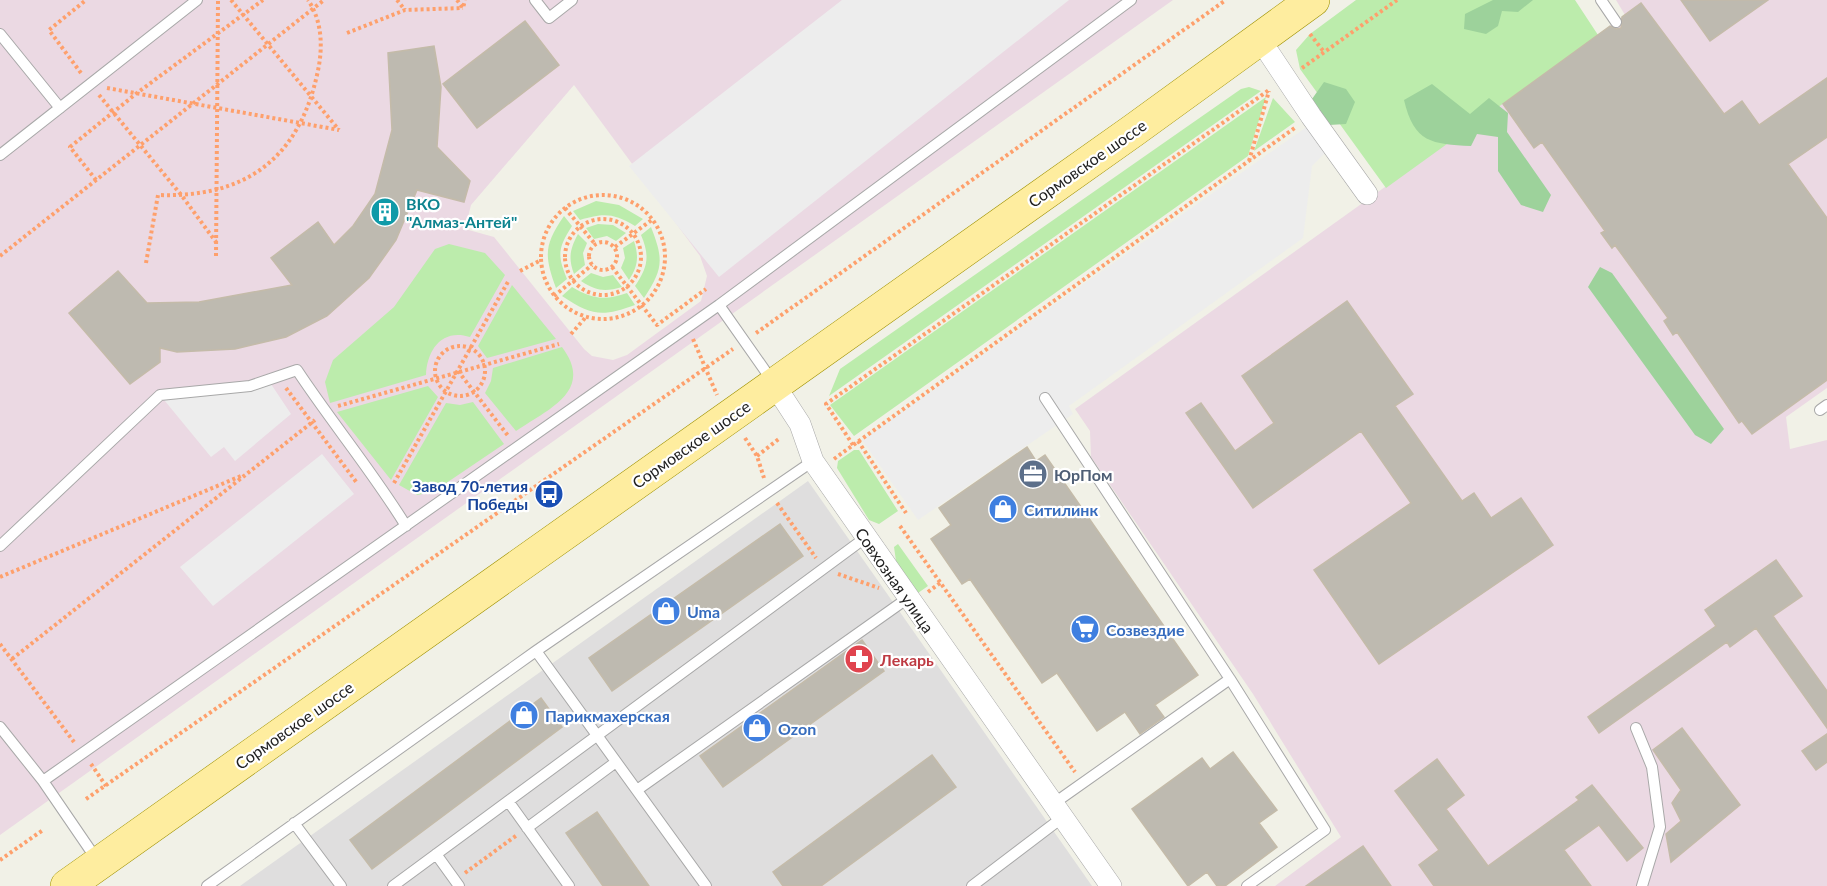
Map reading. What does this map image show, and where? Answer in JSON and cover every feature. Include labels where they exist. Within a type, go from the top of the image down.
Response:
[{"type":"main road","name":"Сормовское шоссе","points":[[67,886],[1134,130],[1313,0]]},
{"type":"street","points":[[1259,38],[1367,194]]},
{"type":"street","name":"Совхозная улица","points":[[774,384],[800,424],[816,466],[1111,886]]},
{"type":"lane","points":[[0,155],[197,0]]},
{"type":"lane","points":[[535,0],[549,18],[572,0]]},
{"type":"lane","points":[[43,781],[719,305],[1131,0]]},
{"type":"lane","points":[[1601,0],[1616,22]]},
{"type":"lane","points":[[0,34],[60,108]]},
{"type":"lane","points":[[719,305],[746,340],[774,384]]},
{"type":"lane","points":[[0,546],[160,395],[230,389],[278,378],[297,370],[358,459],[385,492],[406,526]]},
{"type":"lane","points":[[1045,398],[1230,679],[1325,830],[1247,886]]},
{"type":"lane","points":[[207,886],[536,651],[769,491],[816,466]]},
{"type":"lane","points":[[393,886],[865,538]]},
{"type":"lane","points":[[637,790],[908,598]]},
{"type":"lane","points":[[536,651],[706,886]]},
{"type":"lane","points":[[972,886],[1058,811],[1084,784],[1230,679]]},
{"type":"lane","points":[[0,728],[43,781],[99,863]]},
{"type":"lane","points":[[1636,728],[1652,767],[1660,827],[1642,886]]},
{"type":"lane","points":[[527,828],[616,762]]},
{"type":"lane","points":[[508,801],[569,886]]},
{"type":"lane","points":[[294,823],[341,886]]},
{"type":"lane","points":[[436,854],[457,883]]},
{"type":"path","points":[[86,0],[49,30],[216,242]]},
{"type":"path","points":[[216,256],[219,109],[218,0]]},
{"type":"path","points":[[90,84],[192,105],[339,130],[231,0]]},
{"type":"path","points":[[96,180],[70,147],[137,93],[263,0]]},
{"type":"path","points":[[146,263],[158,195],[182,196],[230,187],[282,153],[302,122],[312,100],[323,49],[314,8],[308,0]]},
{"type":"path","points":[[0,255],[324,0]]},
{"type":"path","points":[[397,0],[405,10]]},
{"type":"path","points":[[457,0],[463,8]]},
{"type":"path","points":[[463,8],[465,0]]},
{"type":"path","points":[[86,799],[707,368],[1226,0]]},
{"type":"path","points":[[1300,69],[1396,0]]},
{"type":"path","points":[[347,33],[405,10],[463,8]]},
{"type":"path","points":[[1310,34],[1324,52]]},
{"type":"path","points":[[853,445],[826,404],[1269,90],[1249,162]]},
{"type":"path","points":[[816,466],[853,445],[1311,116]]},
{"type":"path","points":[[611,196],[638,206],[653,219],[662,236],[665,255],[663,274],[655,292],[642,306],[625,315],[606,320],[586,317],[568,309],[554,296],[545,279],[541,260],[547,231],[564,208],[582,199],[611,196]]},
{"type":"path","points":[[564,208],[595,244]]},
{"type":"path","points":[[615,247],[653,219]]},
{"type":"path","points":[[614,220],[633,233],[639,244],[641,267],[628,287],[617,293],[599,295],[581,289],[573,280],[565,258],[567,246],[580,227],[590,221],[614,220]]},
{"type":"path","points":[[607,242],[615,247],[617,260],[612,267],[599,270],[592,265],[589,256],[595,244],[607,242]]},
{"type":"path","points":[[520,271],[541,260]]},
{"type":"path","points":[[554,296],[592,265]]},
{"type":"path","points":[[612,267],[657,325],[706,289]]},
{"type":"path","points":[[393,485],[509,280]]},
{"type":"path","points":[[676,311],[679,316]]},
{"type":"path","points":[[571,334],[586,317]]},
{"type":"path","points":[[692,338],[707,368],[717,396]]},
{"type":"path","points":[[334,407],[559,344]]},
{"type":"path","points":[[463,345],[471,348],[485,363],[484,379],[475,392],[460,396],[446,392],[436,377],[437,361],[447,349],[463,345]]},
{"type":"path","points":[[458,371],[517,447]]},
{"type":"path","points":[[278,378],[359,486]]},
{"type":"path","points":[[12,659],[315,419]]},
{"type":"path","points":[[745,438],[757,456],[769,491],[823,570],[908,598]]},
{"type":"path","points":[[757,456],[780,438]]},
{"type":"path","points":[[858,441],[906,513]]},
{"type":"path","points":[[0,577],[247,474]]},
{"type":"path","points":[[900,526],[1084,784]]},
{"type":"path","points":[[0,644],[77,746]]},
{"type":"path","points":[[90,764],[106,786]]},
{"type":"path","points":[[457,883],[527,828]]},
{"type":"path","points":[[0,860],[43,830]]},
{"type":"shaded area","points":[[0,0],[1173,0],[0,835]],"holes":[[[574,85],[700,256],[707,276],[701,301],[627,355],[613,360],[592,356],[584,349],[494,237],[465,229],[471,205]]]},
{"type":"shaded area","points":[[842,0],[1069,0],[719,277],[629,166]]},
{"type":"shaded area","points":[[1616,0],[1827,0],[1827,388],[1786,417],[1790,449],[1827,440],[1827,886],[1275,886],[1341,837],[1253,694],[1091,457],[1090,431],[1075,409],[1625,15]]},
{"type":"shaded area","points":[[1308,126],[1325,153],[1312,166],[1303,238],[1069,406],[1073,414],[918,520],[862,440]]},
{"type":"shaded area","points":[[269,381],[291,414],[235,461],[224,447],[211,457],[160,395]]},
{"type":"shaded area","points":[[322,454],[354,494],[213,606],[180,567]]},
{"type":"shaded area","points":[[808,481],[1092,886],[240,886]]},
{"type":"green space","points":[[1356,0],[1575,0],[1598,35],[1386,188],[1300,69],[1296,50],[1310,34]]},
{"type":"green space","points":[[1493,0],[1533,0],[1518,12],[1502,11],[1498,26],[1486,34],[1464,29],[1465,14]]},
{"type":"green space","points":[[1324,82],[1346,89],[1355,102],[1346,124],[1329,125],[1312,99]]},
{"type":"green space","points":[[1432,84],[1470,114],[1489,98],[1508,113],[1507,132],[1551,195],[1543,212],[1521,205],[1498,171],[1498,137],[1477,134],[1471,146],[1435,142],[1419,133],[1408,114],[1404,100]]},
{"type":"green space","points":[[1249,87],[1261,91],[829,396],[840,369],[1241,89]]},
{"type":"green space","points":[[1266,97],[1248,156],[854,436],[830,405]]},
{"type":"green space","points":[[1273,98],[1295,122],[1254,151]]},
{"type":"green space","points":[[596,201],[619,205],[643,219],[635,226],[608,216],[580,220],[573,211]]},
{"type":"green space","points":[[564,216],[572,226],[560,252],[567,279],[556,288],[549,267],[548,250],[553,235]]},
{"type":"green space","points":[[598,224],[613,225],[626,233],[616,241],[607,236],[594,239],[586,228]]},
{"type":"green space","points":[[651,227],[660,256],[660,264],[655,279],[644,298],[635,286],[643,273],[646,261],[646,249],[641,235]]},
{"type":"green space","points":[[578,234],[587,243],[583,253],[585,265],[574,274],[571,254]]},
{"type":"green space","points":[[634,241],[637,261],[629,280],[621,268],[625,258],[623,248]]},
{"type":"green space","points":[[449,244],[485,253],[505,275],[470,337],[451,336],[438,343],[429,357],[426,375],[330,403],[325,382],[333,360],[394,307],[435,249]]},
{"type":"green space","points":[[1600,267],[1612,273],[1724,429],[1711,444],[1695,435],[1588,287]]},
{"type":"green space","points":[[591,273],[603,277],[613,275],[622,287],[601,290],[581,281]]},
{"type":"green space","points":[[512,285],[556,339],[487,358],[478,346]]},
{"type":"green space","points":[[572,287],[599,298],[627,293],[635,305],[605,313],[590,311],[562,296]]},
{"type":"green space","points":[[562,347],[571,362],[573,376],[570,387],[553,406],[516,431],[485,393],[491,381],[493,368]]},
{"type":"green space","points":[[428,386],[438,397],[391,480],[337,412]]},
{"type":"green space","points":[[473,402],[504,444],[433,492],[417,495],[399,485],[446,403],[460,405]]},
{"type":"green space","points":[[854,450],[859,450],[898,511],[879,524],[869,520],[837,468],[838,461]]},
{"type":"green space","points":[[898,544],[928,586],[918,593],[896,561],[894,547]]},
{"type":"building","points":[[1681,0],[1768,0],[1710,41]]},
{"type":"building","points":[[1641,3],[1724,114],[1742,101],[1759,125],[1827,78],[1827,137],[1788,164],[1827,218],[1827,380],[1752,434],[1742,421],[1739,423],[1677,332],[1673,335],[1664,321],[1668,318],[1615,245],[1612,248],[1601,233],[1605,231],[1542,142],[1534,148],[1503,104],[1610,26],[1616,29],[1621,28],[1622,17]]},
{"type":"building","points":[[525,21],[559,65],[477,128],[443,84]]},
{"type":"building","name":"ВКО \"Алмаз-Антей\"","points":[[434,46],[441,87],[437,147],[470,181],[464,202],[417,190],[396,240],[369,278],[327,316],[286,337],[235,349],[177,352],[160,348],[160,362],[130,384],[69,313],[118,271],[147,303],[199,302],[292,285],[271,258],[318,222],[334,245],[353,226],[375,194],[392,130],[388,53]]},
{"type":"building","points":[[1347,301],[1413,394],[1395,406],[1462,501],[1474,493],[1491,518],[1521,498],[1553,545],[1379,664],[1314,570],[1411,503],[1361,431],[1253,508],[1186,413],[1201,403],[1235,451],[1274,423],[1242,376]]},
{"type":"building","name":"Созвездие","points":[[1027,447],[1036,461],[1045,455],[1198,675],[1155,705],[1164,717],[1140,734],[1125,712],[1097,731],[1057,673],[1042,683],[970,579],[962,584],[931,539],[951,525],[939,508]]},
{"type":"building","points":[[780,524],[803,556],[612,691],[589,658]]},
{"type":"building","points":[[1776,560],[1802,596],[1773,616],[1827,691],[1827,728],[1756,628],[1730,647],[1727,642],[1599,733],[1588,717],[1716,626],[1705,610]]},
{"type":"building","points":[[862,640],[884,671],[723,787],[700,756]]},
{"type":"building","points":[[541,698],[562,727],[372,869],[350,840]]},
{"type":"building","points":[[1682,728],[1740,805],[1671,862],[1666,834],[1681,821],[1672,803],[1681,790],[1653,750]]},
{"type":"building","points":[[1827,734],[1827,762],[1816,770],[1802,751]]},
{"type":"building","points":[[1233,752],[1277,810],[1259,823],[1277,847],[1225,886],[1217,886],[1207,872],[1188,886],[1132,809],[1202,758],[1210,769]]},
{"type":"building","points":[[932,755],[956,787],[821,886],[783,886],[773,872]]},
{"type":"building","points":[[1437,759],[1464,795],[1446,809],[1488,866],[1579,800],[1576,797],[1592,785],[1643,848],[1627,861],[1599,825],[1564,850],[1591,886],[1434,886],[1419,865],[1439,850],[1395,791]]},
{"type":"building","points":[[597,812],[649,886],[603,886],[566,833]]},
{"type":"building","points":[[1363,846],[1391,886],[1306,886]]},
{"type":"place","name":"ВКО \"Алмаз-Антей\"","points":[[385,212]]},
{"type":"place","name":"ЮрПом","points":[[1033,474]]},
{"type":"place","name":"Завод 70-летия Победы","points":[[549,494]]},
{"type":"place","name":"Ситилинк","points":[[1003,509]]},
{"type":"place","name":"Uma","points":[[666,611]]},
{"type":"place","name":"Созвездие","points":[[1085,629]]},
{"type":"place","name":"Лекарь","points":[[859,659]]},
{"type":"place","name":"Парикмахерская","points":[[524,715]]},
{"type":"place","name":"Ozon","points":[[757,728]]}]
